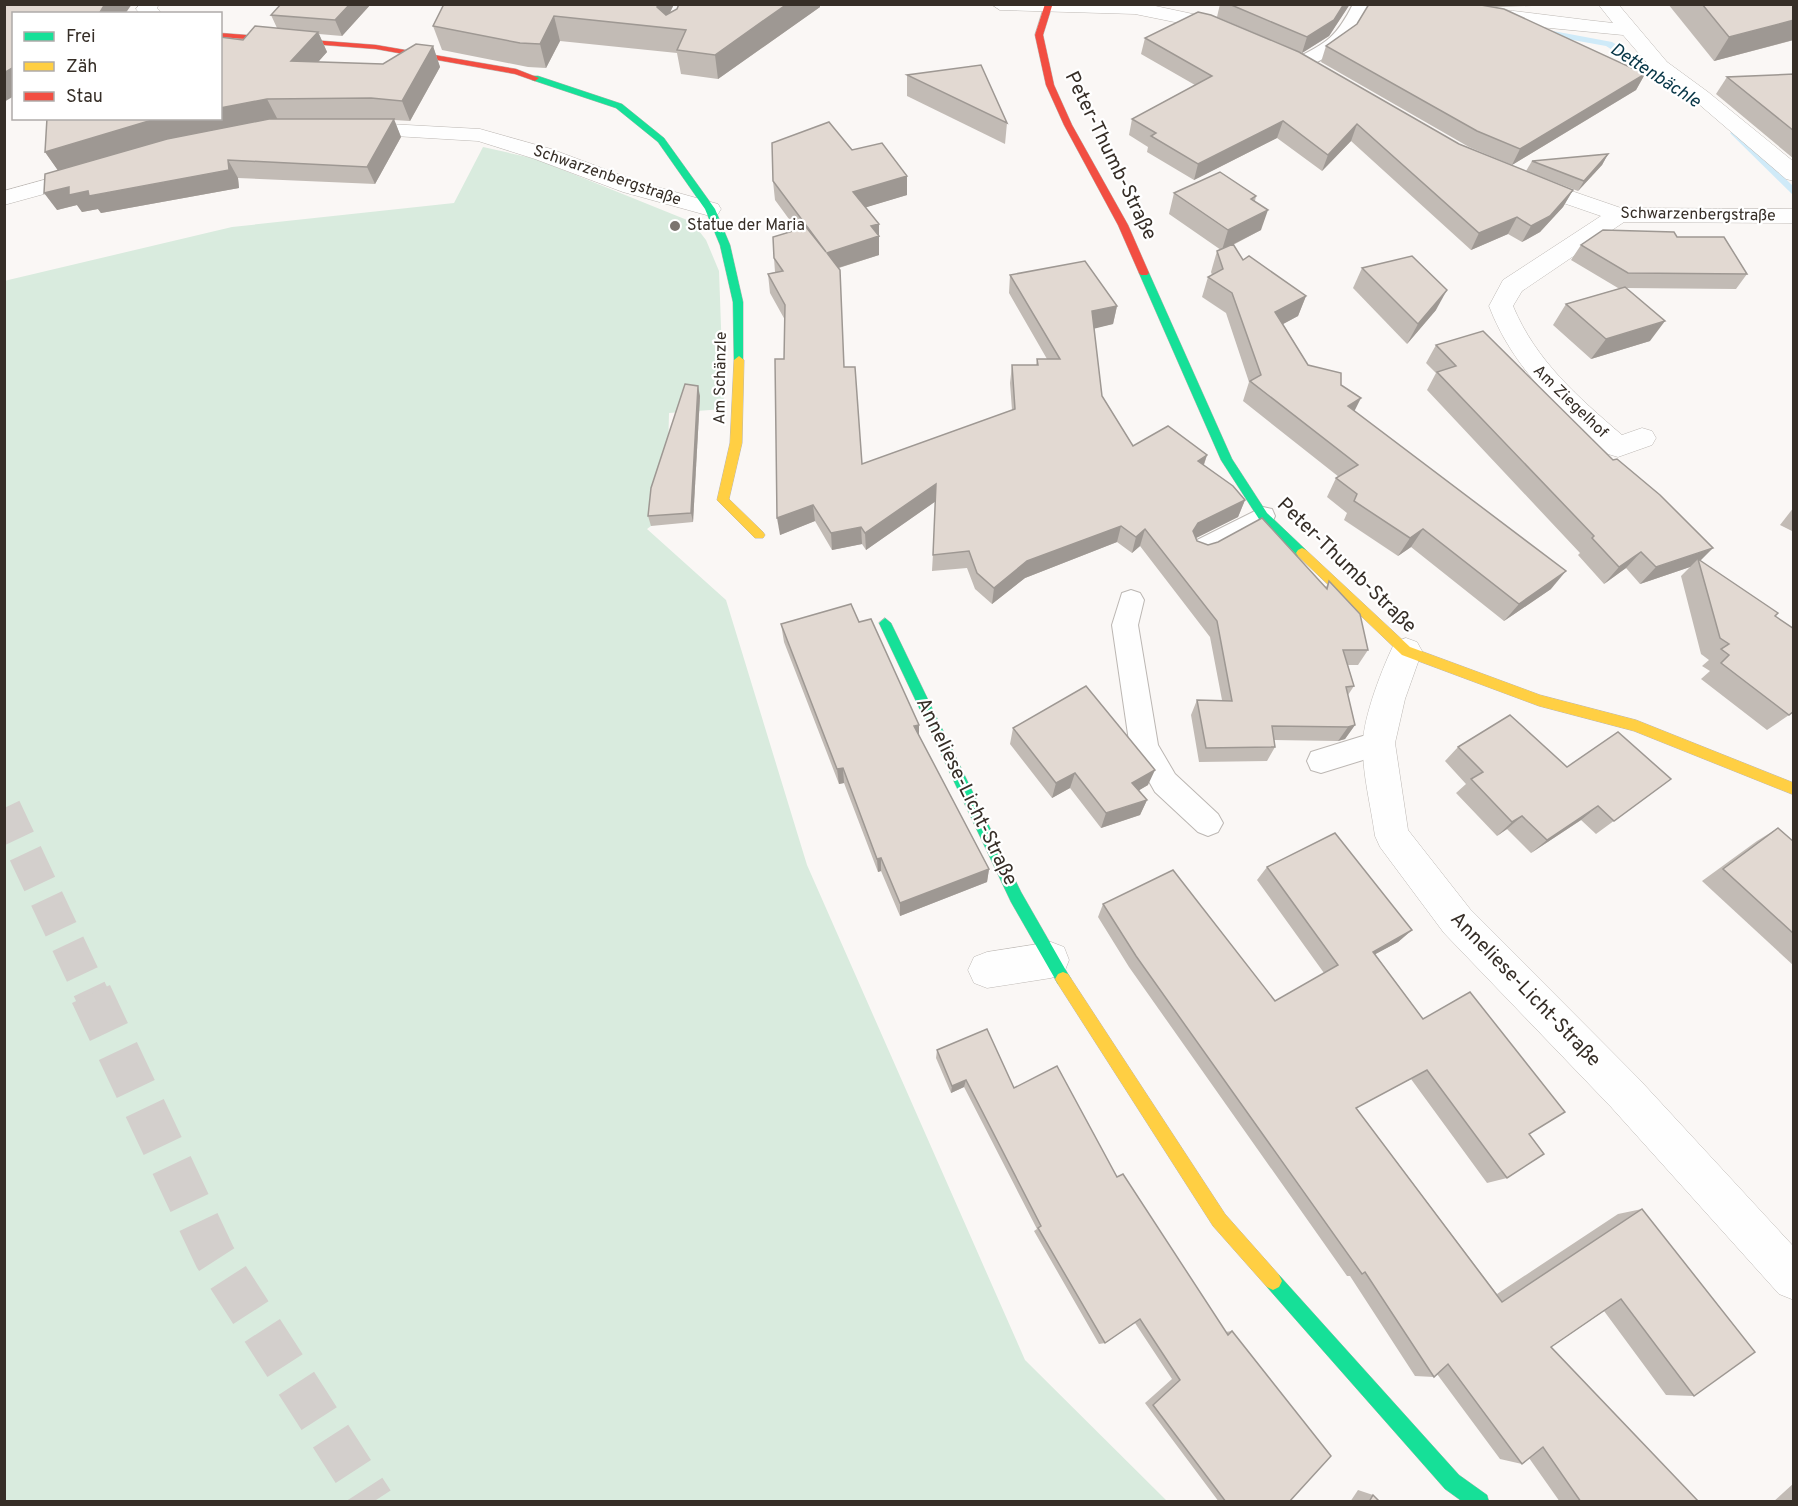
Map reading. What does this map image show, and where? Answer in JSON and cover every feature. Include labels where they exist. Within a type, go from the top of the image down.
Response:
[{"type":"street","points":[[1000,4],[1135,8],[1214,24],[1245,36]]},
{"type":"street","points":[[1421,4],[1486,16],[1628,30]]},
{"type":"street","points":[[1607,4],[1660,66],[1701,96],[1794,174]]},
{"type":"street","name":"Peter-Thumb-Straße","points":[[1046,5],[1039,35],[1050,85],[1068,125],[1123,225],[1227,460],[1263,516],[1406,651],[1539,700],[1636,726],[1794,789]]},
{"type":"street","name":"Schwarzenbergstraße","points":[[222,34],[376,47],[516,72],[619,106],[661,140],[710,209]]},
{"type":"street","points":[[1294,58],[1321,74]]},
{"type":"street","name":"Schwarzenbergstraße","points":[[334,128],[379,127],[480,135],[543,154],[631,187],[710,209]]},
{"type":"street","points":[[4,198],[106,169]]},
{"type":"street","name":"Schwarzenbergstraße","points":[[1513,176],[1619,215],[1794,216]]},
{"type":"street","name":"Am Schänzle","points":[[710,209],[725,245],[738,302],[740,393],[736,443],[723,500],[759,535]]},
{"type":"street","name":"Am Ziegelhof","points":[[1619,215],[1512,286],[1501,306],[1508,331],[1530,363],[1573,406],[1618,447],[1642,438]]},
{"type":"street","name":"Anneliese-Licht-Straße","points":[[885,623],[1016,897],[1051,960],[1219,1220],[1452,1482],[1480,1502]]},
{"type":"street","name":"Anneliese-Licht-Straße","points":[[1406,651],[1389,699],[1378,743],[1392,836],[1450,912],[1624,1093],[1794,1279]]},
{"type":"street","points":[[987,970],[1051,960]]},
{"type":"lane","points":[[1294,58],[1341,43],[1349,33],[1361,5]]},
{"type":"lane","points":[[1202,549],[1263,516]]},
{"type":"lane","points":[[1131,600],[1125,625],[1144,748],[1165,783],[1208,823]]},
{"type":"lane","points":[[1321,761],[1378,743]]},
{"type":"green space","points":[[483,147],[536,159],[692,222],[706,240],[719,271],[724,409],[669,413],[668,453],[654,498],[651,526],[647,529],[726,600],[807,865],[1025,1360],[1167,1501],[5,1501],[4,281],[232,227],[454,203]]},
{"type":"building","points":[[4,4],[105,4],[100,12],[12,12],[12,68],[4,73]]},
{"type":"building","points":[[281,4],[350,4],[335,20],[271,15]]},
{"type":"building","points":[[444,4],[658,4],[657,7],[666,15],[677,9],[679,4],[787,4],[715,55],[677,50],[686,30],[554,16],[540,44],[520,43],[433,26]]},
{"type":"building","points":[[1229,4],[1344,4],[1334,20],[1307,37]]},
{"type":"building","points":[[1369,4],[1475,4],[1504,9],[1645,74],[1520,149],[1477,131],[1326,46],[1357,24]]},
{"type":"building","points":[[1702,4],[1794,4],[1794,20],[1729,37]]},
{"type":"building","points":[[1198,12],[1211,15],[1299,52],[1459,144],[1573,190],[1550,216],[1531,226],[1517,217],[1479,233],[1357,124],[1328,155],[1283,121],[1198,164],[1151,136],[1156,133],[1132,119],[1212,76],[1145,38]]},
{"type":"building","points":[[255,26],[318,32],[291,61],[383,64],[416,44],[433,46],[402,101],[371,98],[267,99],[222,108],[222,37],[243,40]]},
{"type":"building","points":[[981,65],[1007,123],[907,75]]},
{"type":"building","points":[[1794,74],[1794,131],[1727,77]]},
{"type":"building","points":[[269,119],[394,119],[367,167],[228,160],[229,170],[89,196],[88,191],[69,195],[69,187],[44,193],[45,174],[167,139]]},
{"type":"building","points":[[47,120],[152,120],[45,152]]},
{"type":"building","points":[[829,122],[852,150],[882,143],[907,176],[853,192],[879,224],[871,226],[879,236],[827,253],[840,270],[844,367],[855,367],[862,464],[1015,409],[1012,365],[1038,365],[1037,359],[1060,359],[1010,275],[1085,261],[1117,306],[1092,311],[1102,396],[1133,446],[1168,426],[1207,455],[1198,461],[1233,486],[1245,500],[1198,523],[1193,531],[1197,541],[1208,545],[1218,542],[1262,518],[1327,589],[1329,581],[1360,614],[1368,650],[1343,650],[1354,686],[1346,687],[1355,725],[1348,727],[1272,726],[1275,747],[1206,748],[1197,700],[1232,701],[1217,621],[1145,529],[1136,537],[1121,526],[1027,561],[994,588],[977,573],[969,551],[933,555],[936,484],[865,533],[861,527],[831,533],[813,505],[777,518],[775,359],[784,359],[785,305],[768,274],[783,271],[774,258],[773,237],[806,227],[826,252],[773,181],[772,143]]},
{"type":"building","points":[[1608,154],[1584,181],[1532,161]]},
{"type":"building","points":[[1220,172],[1256,196],[1251,199],[1268,210],[1228,230],[1174,193]]},
{"type":"building","points":[[1603,230],[1674,232],[1677,237],[1724,237],[1747,274],[1628,273],[1581,245]]},
{"type":"building","points":[[1233,244],[1243,260],[1249,256],[1306,296],[1275,312],[1308,365],[1341,373],[1341,385],[1361,398],[1348,406],[1566,571],[1519,604],[1423,529],[1410,538],[1354,501],[1357,494],[1336,478],[1358,465],[1250,381],[1261,375],[1232,293],[1208,277],[1223,269],[1217,251]]},
{"type":"building","points":[[1412,256],[1447,290],[1418,324],[1362,268]]},
{"type":"building","points":[[1625,287],[1665,321],[1606,339],[1566,304]]},
{"type":"building","points":[[1483,331],[1613,460],[1617,459],[1660,495],[1713,548],[1656,567],[1641,552],[1619,567],[1592,538],[1594,536],[1437,372],[1456,366],[1436,345]]},
{"type":"building","points":[[685,384],[698,386],[691,513],[648,516],[651,488]]},
{"type":"building","points":[[1698,559],[1778,613],[1775,616],[1794,629],[1794,711],[1789,715],[1721,663],[1729,655],[1721,649],[1729,644],[1720,638]]},
{"type":"building","points":[[851,604],[859,622],[871,619],[919,725],[914,726],[989,869],[900,903],[881,858],[877,859],[843,768],[837,769],[781,624]]},
{"type":"building","points":[[1086,686],[1155,770],[1132,783],[1147,800],[1106,813],[1075,773],[1056,783],[1013,728]]},
{"type":"building","points":[[1510,715],[1567,767],[1618,732],[1671,779],[1614,821],[1598,806],[1547,840],[1522,816],[1512,822],[1471,779],[1483,772],[1458,747]]},
{"type":"building","points":[[1778,828],[1794,842],[1794,934],[1723,869]]},
{"type":"building","points":[[1335,833],[1412,930],[1373,952],[1423,1019],[1470,992],[1565,1112],[1529,1134],[1544,1154],[1507,1178],[1427,1070],[1356,1108],[1502,1302],[1642,1209],[1755,1352],[1694,1396],[1621,1299],[1551,1347],[1699,1502],[1581,1502],[1543,1447],[1522,1464],[1448,1364],[1434,1377],[1365,1272],[1362,1274],[1136,956],[1103,904],[1173,870],[1275,1001],[1338,965],[1267,867]]},
{"type":"building","points":[[987,1029],[1014,1088],[1057,1066],[1117,1177],[1123,1174],[1228,1335],[1232,1331],[1331,1456],[1289,1502],[1226,1502],[1153,1405],[1180,1380],[1140,1319],[1105,1343],[1038,1228],[1041,1226],[966,1080],[952,1086],[937,1050]]},
{"type":"building","points":[[1373,1495],[1380,1502],[1369,1502]]},
{"type":"waterway","name":"Dettenbächle","points":[[1537,31],[1609,44],[1677,86]]},
{"type":"waterway","name":"Dettenbächle","points":[[1735,133],[1794,193]]},
{"type":"tunnel","points":[[4,808],[92,995]]},
{"type":"tunnel","points":[[91,994],[215,1257],[373,1502]]},
{"type":"traffic: fast","points":[[535,78],[619,106],[661,140],[710,209],[725,245],[738,302],[739,360]]},
{"type":"traffic: fast","points":[[1144,273],[1227,460],[1263,516],[1302,553]]},
{"type":"traffic: fast","points":[[885,623],[1016,897],[1063,979]]},
{"type":"traffic: fast","points":[[1273,1281],[1452,1482],[1480,1502]]},
{"type":"traffic: slow","points":[[739,360],[736,443],[723,500],[759,535]]},
{"type":"traffic: slow","points":[[1302,553],[1406,651],[1539,700],[1636,726],[1794,789]]},
{"type":"traffic: slow","points":[[1063,979],[1219,1220],[1273,1281]]},
{"type":"traffic: jam","points":[[1048,6],[1039,35],[1050,85],[1068,125],[1123,225],[1144,273]]},
{"type":"traffic: jam","points":[[222,35],[376,47],[516,72],[535,78]]},
{"type":"place","name":"Statue der Maria","points":[[675,226]]}]
